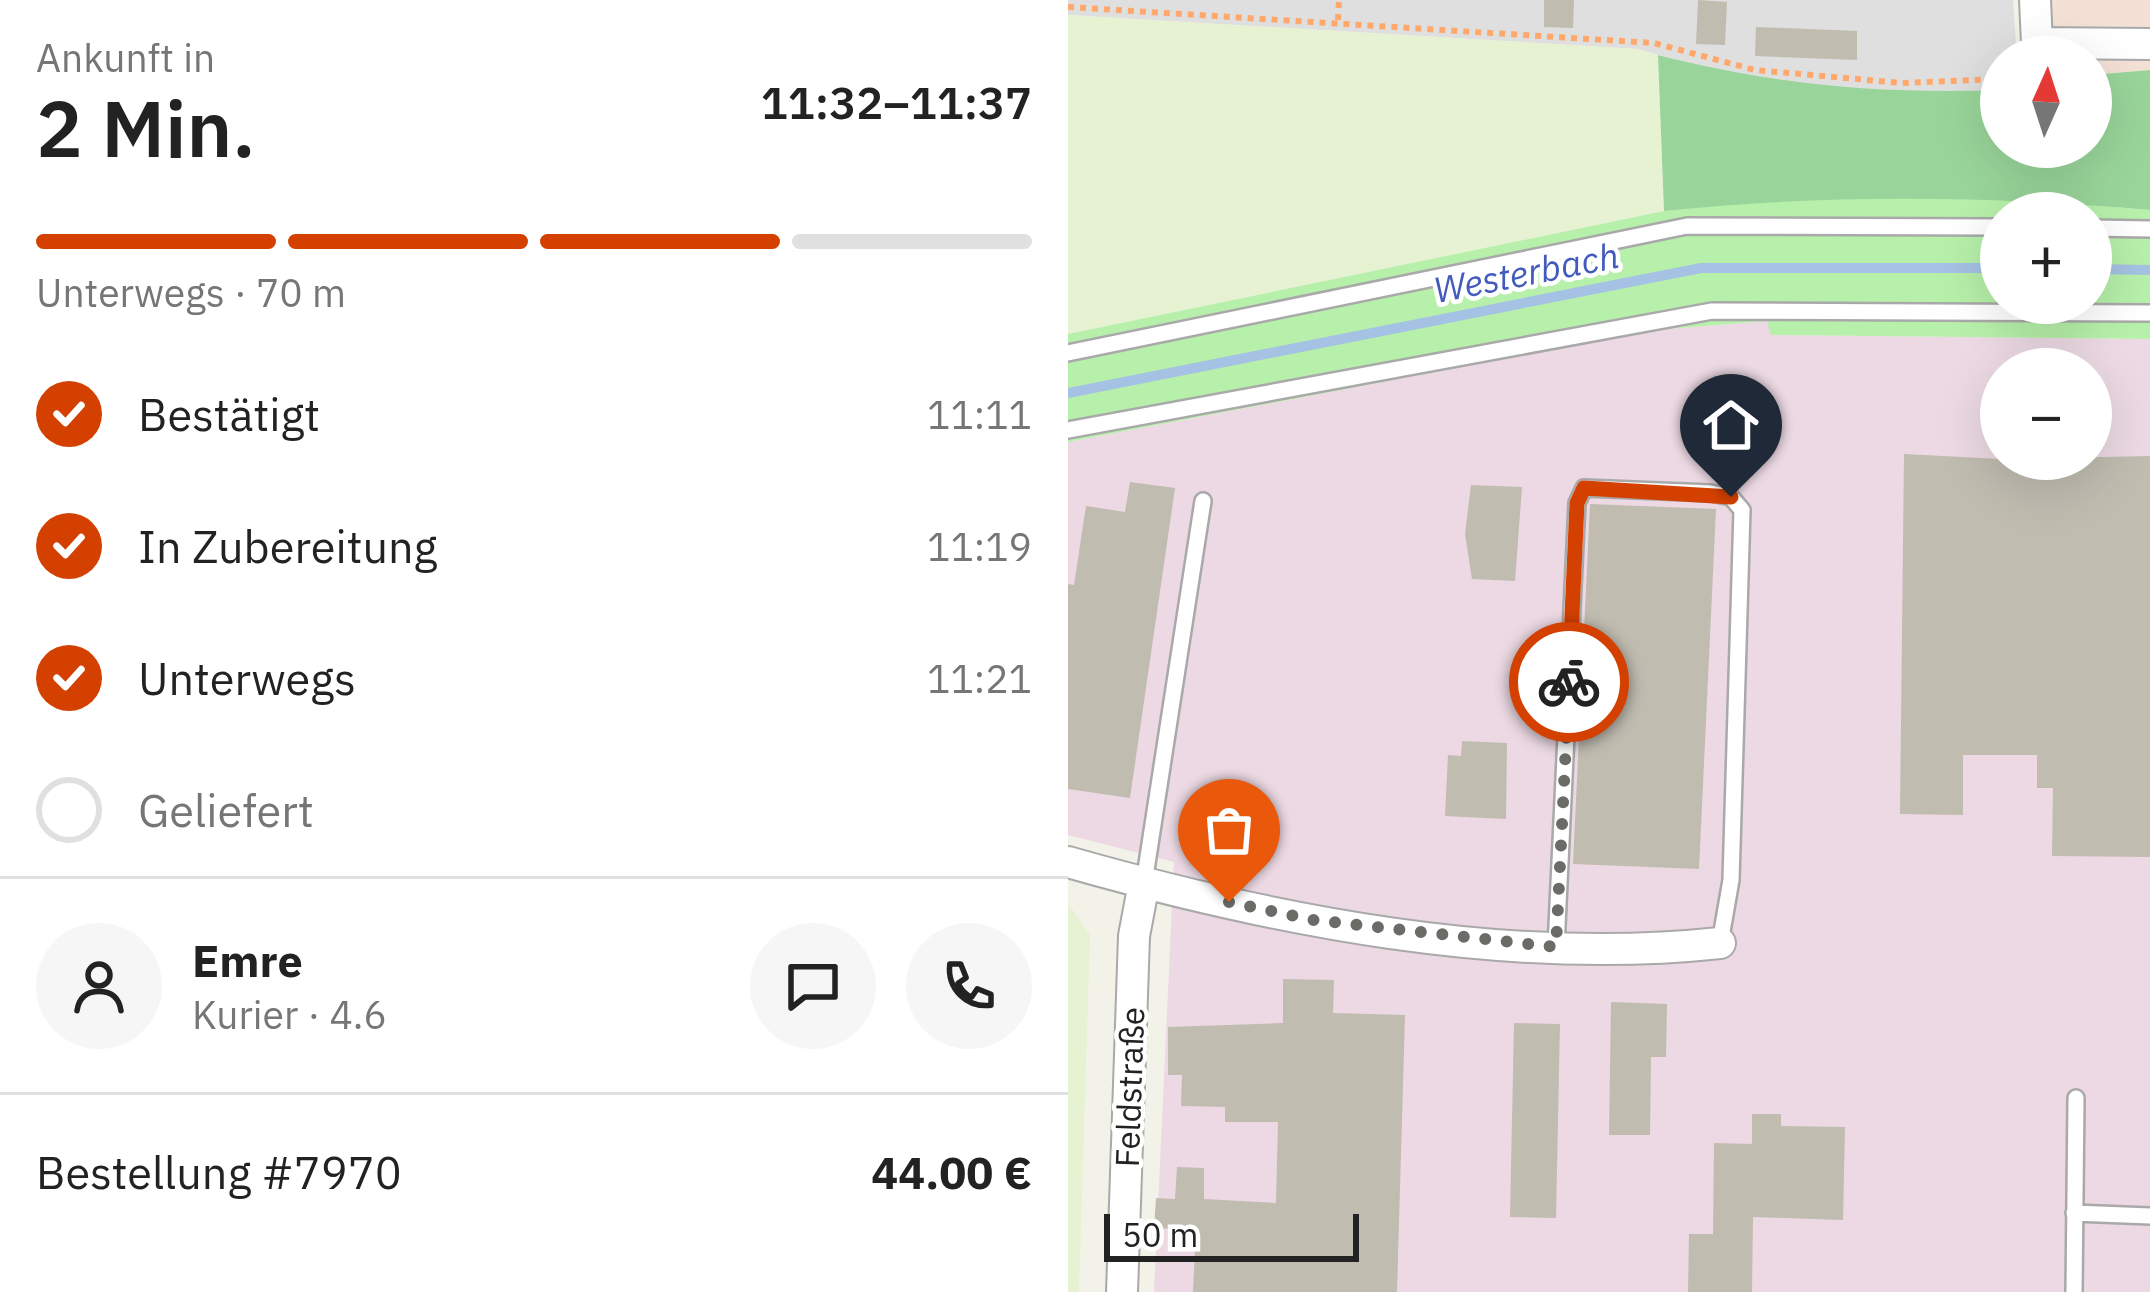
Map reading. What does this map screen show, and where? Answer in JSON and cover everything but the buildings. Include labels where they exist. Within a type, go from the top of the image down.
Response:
[{"type":"street","points":[[2035,0],[2037,43],[2150,44]]},
{"type":"street","points":[[1068,862],[1144,884],[1314,920],[1556,947],[1720,943]]},
{"type":"street","name":"Feldstraße","points":[[1122,1292],[1134,936],[1144,884]]},
{"type":"lane","points":[[1068,353],[1687,226],[1980,227]]},
{"type":"lane","points":[[2112,228],[2150,229]]},
{"type":"lane","points":[[1068,430],[1712,311],[2150,313]]},
{"type":"lane","points":[[1556,947],[1577,503],[1584,488],[1711,493],[1731,497],[1742,510],[1731,880],[1720,943]]},
{"type":"lane","points":[[1144,884],[1203,501]]},
{"type":"lane","points":[[2074,1292],[2076,1098]]},
{"type":"lane","points":[[2074,1213],[2150,1216]]},
{"type":"path","points":[[1338,22],[1339,0]]},
{"type":"path","points":[[1068,7],[1654,43],[1754,70],[1859,79],[1980,79]]},
{"type":"shaded area","points":[[1068,0],[2013,0],[2016,36],[1980,36],[1980,91],[1903,94],[1752,80],[1637,49],[1068,15]]},
{"type":"shaded area","points":[[2047,0],[2150,0],[2150,70],[2112,73],[2112,36],[2048,36]]},
{"type":"shaded area","points":[[1767,321],[1772,335],[2150,339],[2150,1292],[1154,1292],[1174,862],[1068,835],[1068,442],[1655,330]]},
{"type":"green space","points":[[1068,15],[1637,49],[1658,55],[1664,211],[1068,334]]},
{"type":"green space","points":[[1658,55],[1744,74],[1828,85],[1980,90],[1980,168],[2112,168],[2112,73],[2150,70],[2150,210],[2112,208],[2112,192],[1980,192],[1980,201],[1786,202],[1664,211]]},
{"type":"green space","points":[[1794,197],[1980,199],[1980,324],[2112,324],[2112,207],[2150,210],[2150,339],[1771,335],[1767,321],[1655,330],[1068,442],[1068,334],[1664,211]]},
{"type":"green space","points":[[1068,903],[1090,935],[1079,1292],[1068,1292]]},
{"type":"waterway","name":"Westerbach","points":[[1068,393],[1701,268],[1980,268]]},
{"type":"waterway","name":"Westerbach","points":[[2112,269],[2150,270]]},
{"type":"way so far","points":[[1229,902],[1314,920],[1556,947],[1569,682]]},
{"type":"route","points":[[1569,682],[1577,503],[1584,488],[1731,497]]}]
